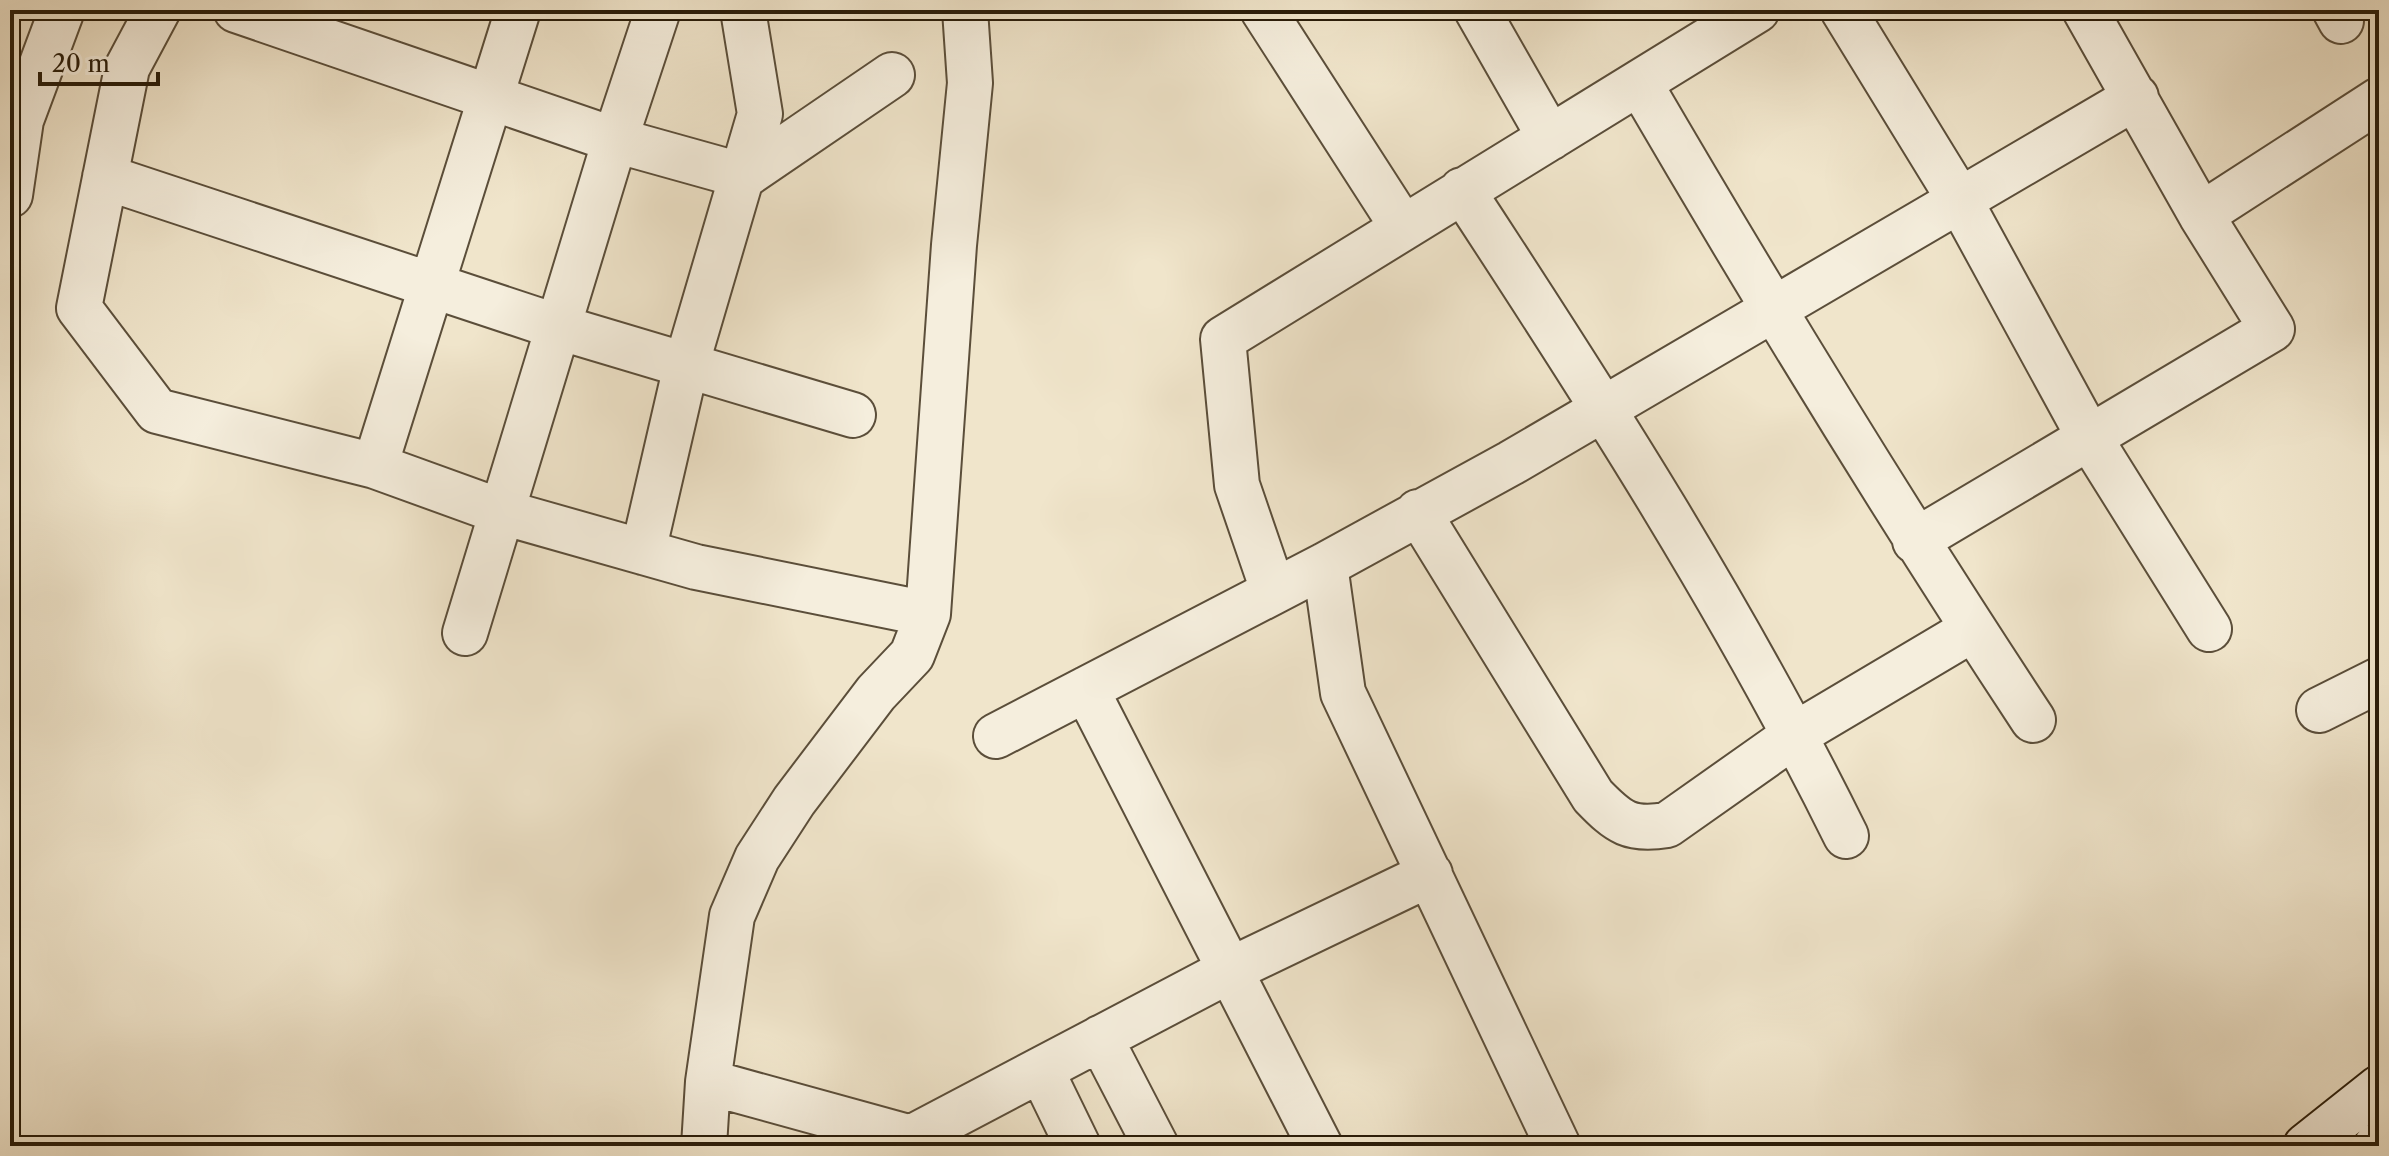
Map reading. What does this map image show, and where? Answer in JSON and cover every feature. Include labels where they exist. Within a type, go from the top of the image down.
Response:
[{"type":"street","points":[[10,195],[16,117],[62,10]]},
{"type":"street","points":[[158,10],[127,68],[79,308],[157,411],[375,466],[502,512],[696,567],[928,614]]},
{"type":"street","points":[[236,10],[615,140],[744,176],[892,75]]},
{"type":"street","points":[[375,466],[518,10]]},
{"type":"street","points":[[465,633],[615,140],[658,10]]},
{"type":"street","points":[[643,552],[686,366],[760,114],[743,10]]},
{"type":"street","points":[[704,1146],[708,1082],[732,916],[757,858],[794,801],[876,693],[912,655],[928,614],[954,245],[970,83],[965,10]]},
{"type":"street","points":[[1263,10],[1402,226]]},
{"type":"street","points":[[1273,590],[1237,485],[1223,339],[1757,10]]},
{"type":"street","points":[[1843,10],[1959,199],[2089,437],[2209,629]]},
{"type":"street","points":[[1915,541],[2272,329],[2201,215],[2085,10]]},
{"type":"street","points":[[1492,15],[1550,138]]},
{"type":"street","points":[[1640,84],[1772,309],[1915,541],[2033,720]]},
{"type":"street","points":[[996,736],[1325,565],[1604,408],[2136,97]]},
{"type":"street","points":[[2201,215],[2379,100]]},
{"type":"street","points":[[105,177],[558,327],[853,415]]},
{"type":"street","points":[[1462,190],[1604,408],[1796,734],[1846,836]]},
{"type":"street","points":[[1418,512],[1593,796],[1612,816],[1642,829],[1667,825],[1796,734],[1973,629]]},
{"type":"street","points":[[1325,565],[1343,693],[1558,1146]]},
{"type":"street","points":[[2319,710],[2379,680]]},
{"type":"street","points":[[1086,689],[1320,1146]]},
{"type":"street","points":[[708,1082],[911,1142],[1230,970],[1430,874]]},
{"type":"street","points":[[1100,1038],[1156,1146]]},
{"type":"street","points":[[1041,1070],[1078,1146]]},
{"type":"street","points":[[2306,1146],[2379,1088]]}]
